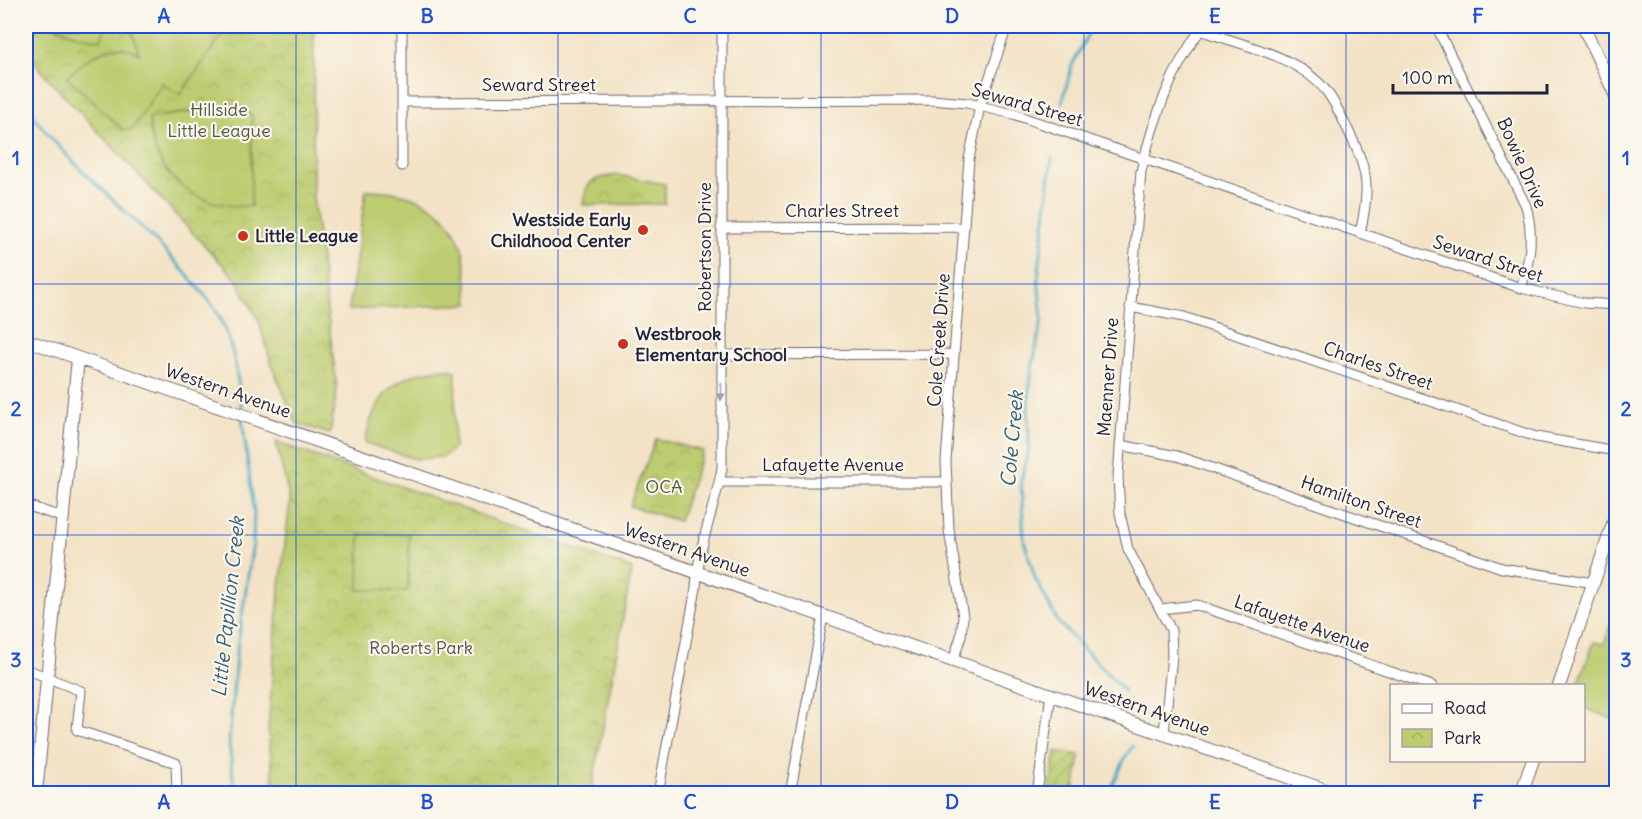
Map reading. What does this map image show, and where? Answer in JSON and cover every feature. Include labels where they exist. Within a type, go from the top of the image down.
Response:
[{"type":"street","points":[[402,26],[402,165]]},
{"type":"street","name":"Robertson Drive","points":[[658,794],[696,588],[698,558],[720,482],[723,449],[722,26]]},
{"type":"street","name":"Cole Creek Drive","points":[[953,661],[961,636],[963,617],[949,530],[946,482],[969,159],[980,106],[1006,26]]},
{"type":"street","name":"Bowie Drive","points":[[1437,26],[1526,206],[1531,227],[1531,248],[1521,288]]},
{"type":"street","points":[[1582,26],[1617,96]]},
{"type":"street","points":[[1201,28],[1300,69],[1326,90],[1359,152],[1366,173],[1368,191],[1360,233]]},
{"type":"street","name":"Maenner Drive","points":[[1164,734],[1172,643],[1171,630],[1136,566],[1124,533],[1118,493],[1120,445],[1138,199],[1144,159],[1164,94],[1184,53],[1201,28]]},
{"type":"street","name":"Seward Street","points":[[402,102],[932,100],[980,106],[1144,159],[1521,288],[1574,302],[1617,305]]},
{"type":"street","name":"Charles Street","points":[[721,228],[964,227]]},
{"type":"street","name":"Charles Street","points":[[1130,307],[1184,317],[1536,437],[1617,451]]},
{"type":"street","name":"Western Avenue","points":[[26,340],[1329,792]]},
{"type":"street","points":[[721,355],[954,354]]},
{"type":"street","points":[[36,794],[78,358]]},
{"type":"street","name":"Hamilton Street","points":[[1120,445],[1177,456],[1502,568],[1593,583]]},
{"type":"street","name":"Lafayette Avenue","points":[[720,482],[946,482]]},
{"type":"street","points":[[26,505],[64,518]]},
{"type":"street","points":[[1560,684],[1617,515]]},
{"type":"street","name":"Lafayette Avenue","points":[[1160,609],[1197,605],[1426,684]]},
{"type":"street","points":[[790,794],[824,616]]},
{"type":"street","points":[[26,669],[81,691],[77,730],[176,763],[177,794]]},
{"type":"street","points":[[1036,794],[1051,694]]},
{"type":"street","points":[[1521,794],[1532,762]]},
{"type":"green space","name":"Hillside Little League","points":[[26,26],[314,26],[313,196],[337,389],[330,434],[296,423],[272,366],[259,321],[236,279],[45,75],[26,49]]},
{"type":"green space","points":[[54,26],[106,26],[101,40],[79,36]]},
{"type":"green space","points":[[131,26],[228,26],[180,95],[162,83],[132,130],[123,130],[67,77],[91,57],[110,49],[120,47],[139,54]]},
{"type":"green space","points":[[237,105],[252,116],[251,206],[212,202],[195,195],[180,184],[168,172],[158,156],[149,118]]},
{"type":"green space","points":[[617,175],[665,184],[665,204],[583,205],[588,185],[596,179]]},
{"type":"green space","points":[[366,190],[397,193],[411,197],[424,202],[447,220],[462,248],[469,304],[349,310]]},
{"type":"green space","points":[[444,369],[456,371],[454,448],[443,457],[415,459],[365,443],[374,412],[390,389],[413,375]]},
{"type":"green space","name":"OCA","points":[[656,439],[703,451],[679,521],[630,506]]},
{"type":"green space","name":"Roberts Park","points":[[276,442],[632,569],[591,793],[275,794],[268,730],[278,603],[290,501]]},
{"type":"green space","points":[[360,534],[409,534],[408,591],[359,590]]},
{"type":"green space","points":[[1616,609],[1616,720],[1585,708],[1585,684],[1578,684],[1594,642],[1604,644]]},
{"type":"green space","points":[[1056,751],[1080,755],[1074,793],[1049,793]]},
{"type":"waterway","name":"Cole Creek","points":[[1062,103],[1072,65],[1092,26]]},
{"type":"waterway","name":"Little Papillion Creek","points":[[26,106],[42,128],[80,169],[162,248],[212,305],[225,329],[232,352],[242,412]]},
{"type":"waterway","name":"Cole Creek","points":[[1052,157],[1038,279],[1042,319],[1028,402],[1029,449],[1021,481],[1024,540],[1035,578],[1058,622],[1124,691]]},
{"type":"waterway","name":"Little Papillion Creek","points":[[235,794],[229,743],[236,655],[253,543],[254,512],[242,418]]},
{"type":"waterway","name":"Cole Creek","points":[[1109,794],[1133,746]]},
{"type":"place","name":"Westside Early Childhood Center","points":[[643,230]]},
{"type":"place","name":"Little League","points":[[243,236]]},
{"type":"place","name":"Westbrook Elementary School","points":[[623,344]]}]
